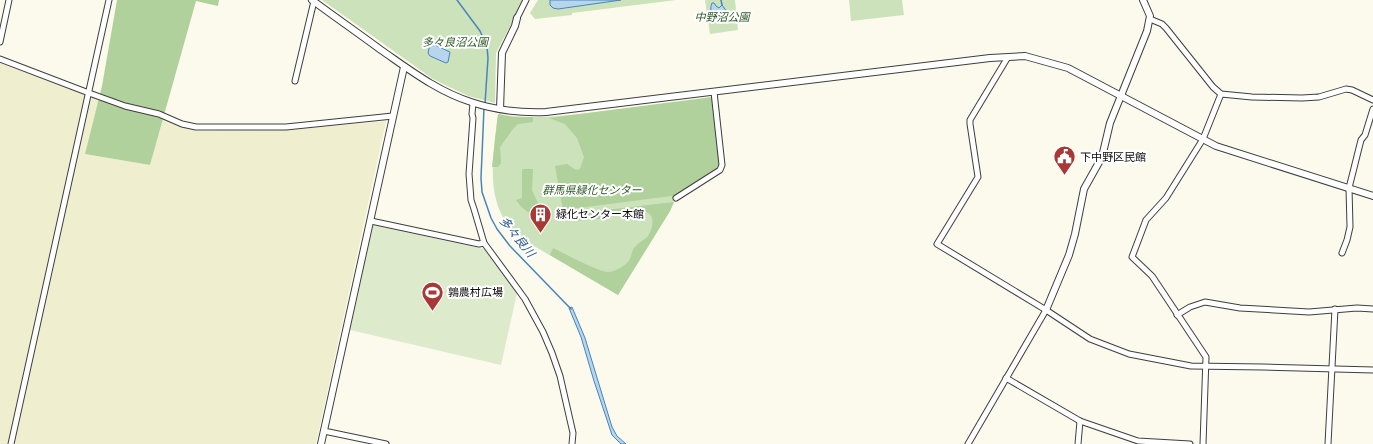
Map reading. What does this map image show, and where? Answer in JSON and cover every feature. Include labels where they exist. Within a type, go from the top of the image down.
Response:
[{"type":"street","points":[[0,42],[9,0]]},
{"type":"street","points":[[11,444],[109,0]]},
{"type":"street","points":[[500,109],[502,53],[526,0]]},
{"type":"street","points":[[968,444],[1046,310],[1069,255],[1084,189],[1099,164],[1110,123],[1147,31],[1150,19],[1143,0]]},
{"type":"street","points":[[295,81],[313,1],[404,67],[434,86],[474,103],[493,108],[524,112],[546,112],[990,58],[1025,56],[1068,68],[1224,149],[1373,196]]},
{"type":"street","points":[[1150,19],[1162,24],[1166,28],[1221,94],[1252,97],[1302,98],[1319,97],[1346,89],[1352,90],[1373,100]]},
{"type":"street","points":[[1008,57],[970,120],[978,177],[936,244],[1046,310],[1090,339],[1130,354],[1191,366],[1373,370]]},
{"type":"street","points":[[0,59],[125,106],[159,114],[182,124],[196,127],[286,127],[393,116]]},
{"type":"street","points":[[321,444],[404,67]]},
{"type":"street","points":[[676,198],[720,170],[722,165],[714,92]]},
{"type":"street","points":[[1203,444],[1207,366],[1206,357],[1152,276],[1132,257],[1146,220],[1166,198],[1203,139],[1221,94]]},
{"type":"street","points":[[474,103],[472,114],[469,174],[471,200],[484,243],[525,299],[543,332],[560,376],[573,433],[572,444]]},
{"type":"street","points":[[1342,253],[1350,227],[1349,188],[1361,140],[1365,135],[1373,109]]},
{"type":"street","points":[[371,221],[479,244],[484,243]]},
{"type":"street","points":[[1177,315],[1190,307],[1205,302],[1240,308],[1310,312],[1335,309],[1373,309]]},
{"type":"street","points":[[1328,444],[1335,309]]},
{"type":"street","points":[[1006,378],[1080,421],[1138,442],[1190,444]]},
{"type":"street","points":[[1078,444],[1080,421]]},
{"type":"street","points":[[324,431],[386,444]]},
{"type":"green space","points":[[117,0],[219,0],[218,6],[196,1],[150,165],[85,154],[102,86]]},
{"type":"green space","name":"多々良沼公園","points":[[322,0],[524,0],[496,53],[495,103],[468,96],[433,79]]},
{"type":"green space","name":"中野沼公園","points":[[538,0],[676,0],[535,19],[530,13]]},
{"type":"green space","name":"中野沼公園","points":[[705,0],[735,0],[738,30],[710,34]]},
{"type":"green space","points":[[849,0],[902,0],[904,15],[851,21]]},
{"type":"green space","points":[[0,63],[99,100],[85,154],[150,165],[163,118],[196,131],[288,130],[386,121],[316,444],[0,444]]},
{"type":"green space","points":[[712,97],[720,165],[718,168],[679,195],[563,210],[555,166],[567,164],[576,170],[580,169],[584,157],[577,138],[565,124],[549,118]]},
{"type":"green space","name":"群馬県緑化センター","points":[[620,109],[679,195],[675,195],[670,211],[618,295],[522,239],[509,227],[501,213],[496,197],[493,181],[493,164],[498,114],[544,117]]},
{"type":"green space","points":[[498,114],[513,117],[533,117],[533,122],[518,124],[513,129],[500,147],[501,163],[498,167],[492,167]]},
{"type":"green space","points":[[522,169],[533,169],[532,190],[541,210],[539,214],[532,214],[523,208],[516,200],[522,198]]},
{"type":"green space","points":[[674,202],[670,211],[618,295],[550,255],[553,248],[598,269],[609,272],[615,270],[630,259],[635,247],[648,236],[651,231],[653,221],[652,217],[641,210],[624,211],[609,218],[574,221],[562,218],[564,215]]},
{"type":"green space","name":"鶉農村広場","points":[[373,225],[484,249],[517,293],[501,365],[350,330]]},
{"type":"water","points":[[550,0],[621,0],[558,9],[553,8],[550,5]]},
{"type":"water","points":[[712,3],[719,8],[722,5],[725,9],[727,15],[722,21],[717,20],[712,14]]},
{"type":"water","points":[[431,43],[450,52],[448,62],[446,63],[430,56],[428,53]]},
{"type":"water","points":[[572,307],[585,338],[612,427],[617,436],[626,444],[621,444],[612,435],[581,337],[569,308]]},
{"type":"waterway","name":"多々良川","points":[[457,0],[480,31],[487,47],[488,58],[485,104]]},
{"type":"waterway","points":[[721,0],[722,5]]},
{"type":"waterway","name":"多々良川","points":[[484,108],[481,178],[482,192],[491,218],[497,229],[510,246],[571,309]]},
{"type":"place","name":"下中野区民館","points":[[1065,176]]},
{"type":"place","name":"緑化センター本館","points":[[541,234]]},
{"type":"place","name":"鶉農村広場","points":[[433,312]]}]
